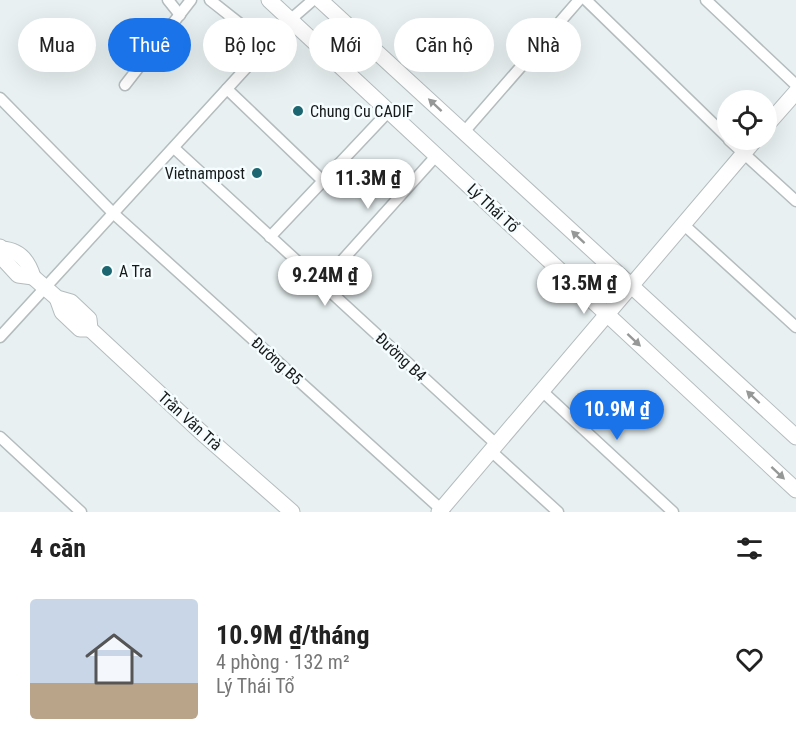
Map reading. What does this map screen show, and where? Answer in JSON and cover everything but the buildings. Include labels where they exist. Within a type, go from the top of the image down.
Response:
[{"type":"street","points":[[168,0],[180,15]]},
{"type":"street","points":[[125,85],[191,0]]},
{"type":"street","points":[[210,0],[233,18]]},
{"type":"street","name":"Lý Thái Tổ","points":[[269,0],[288,18]]},
{"type":"street","points":[[292,18],[313,0]]},
{"type":"street","points":[[320,0],[796,437]]},
{"type":"street","points":[[464,132],[579,0]]},
{"type":"street","points":[[586,0],[717,128]]},
{"type":"street","points":[[706,0],[796,85]]},
{"type":"street","name":"Lý Thái Tổ","points":[[297,26],[796,490]]},
{"type":"street","points":[[0,337],[52,293],[113,213],[242,72]]},
{"type":"street","points":[[227,89],[322,180]]},
{"type":"street","points":[[777,114],[796,92]]},
{"type":"street","name":"Đường B5","points":[[0,98],[113,213],[441,511]]},
{"type":"street","points":[[270,237],[389,111]]},
{"type":"street","name":"Đường B4","points":[[174,148],[321,284],[558,512]]},
{"type":"street","points":[[741,150],[796,201]]},
{"type":"street","points":[[441,511],[747,150]]},
{"type":"street","points":[[321,284],[436,156]]},
{"type":"street","points":[[684,224],[796,327]]},
{"type":"street","name":"Trần Văn Trà","points":[[1,248],[14,250],[29,264],[33,277],[52,293],[71,302],[89,319],[90,328],[201,432],[292,512]]},
{"type":"street","points":[[542,391],[673,512]]},
{"type":"street","points":[[0,437],[73,509]]},
{"type":"place","name":"Chung Cu CADIF","points":[[298,111]]},
{"type":"place","name":"Vietnampost","points":[[257,173]]},
{"type":"place","name":"A Tra","points":[[107,271]]}]
